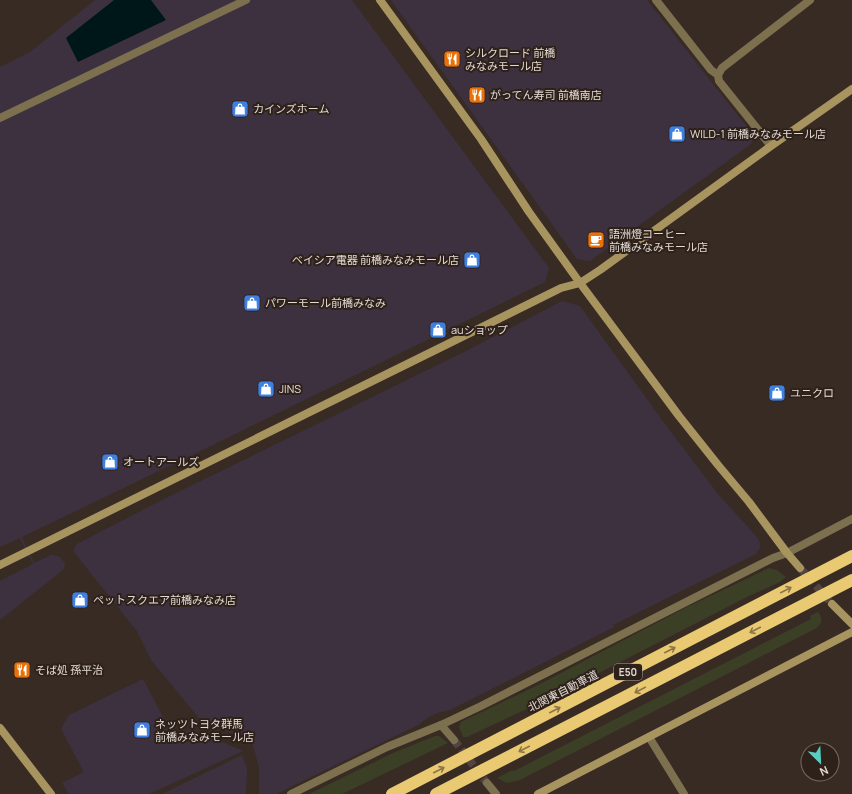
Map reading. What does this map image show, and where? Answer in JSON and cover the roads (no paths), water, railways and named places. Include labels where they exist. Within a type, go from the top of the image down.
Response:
[{"type":"highway","name":"北関東自動車道","points":[[390,794],[852,556]]},
{"type":"highway","name":"E50","points":[[436,794],[852,580]]},
{"type":"street","points":[[0,118],[246,0]]},
{"type":"street","points":[[380,0],[481,139],[529,212],[580,283],[679,416],[718,466],[749,502],[800,568]]},
{"type":"street","points":[[656,0],[711,70],[718,75]]},
{"type":"street","points":[[771,146],[719,81],[718,75],[722,68],[810,0]]},
{"type":"street","points":[[0,565],[561,288],[580,283],[852,89]]},
{"type":"street","points":[[291,794],[387,747],[441,725],[766,561],[787,553],[852,519]]},
{"type":"street","points":[[832,604],[852,624]]},
{"type":"street","points":[[538,794],[852,632]]},
{"type":"street","points":[[441,725],[454,740]]},
{"type":"street","points":[[0,728],[51,794]]},
{"type":"street","points":[[648,737],[684,794]]},
{"type":"street","points":[[487,783],[496,794]]},
{"type":"water","points":[[114,0],[151,0],[166,20],[78,62],[66,38]]},
{"type":"tunnel","points":[[800,568],[832,604]]},
{"type":"tunnel","points":[[454,740],[487,783]]},
{"type":"place","name":"シルクロード 前橋 みなみモール店","points":[[452,59]]},
{"type":"place","name":"がってん寿司 前橋南店","points":[[477,95]]},
{"type":"place","name":"カインズホーム","points":[[240,109]]},
{"type":"place","name":"WILD-1 前橋みなみモール店","points":[[677,134]]},
{"type":"place","name":"語洲燈コーヒー 前橋みなみモール店","points":[[596,240]]},
{"type":"place","name":"ベイシア電器 前橋みなみモール店","points":[[472,260]]},
{"type":"place","name":"パワーモール前橋みなみ","points":[[252,303]]},
{"type":"place","name":"auショップ","points":[[438,330]]},
{"type":"place","name":"JINS","points":[[266,389]]},
{"type":"place","name":"ユニクロ","points":[[777,393]]},
{"type":"place","name":"オートアールズ","points":[[110,462]]},
{"type":"place","name":"ペットスクエア前橋みなみ店","points":[[80,600]]},
{"type":"place","name":"そば処 孫平治","points":[[22,670]]},
{"type":"place","name":"ネッツトヨタ群馬 前橋みなみモール店","points":[[142,730]]}]
